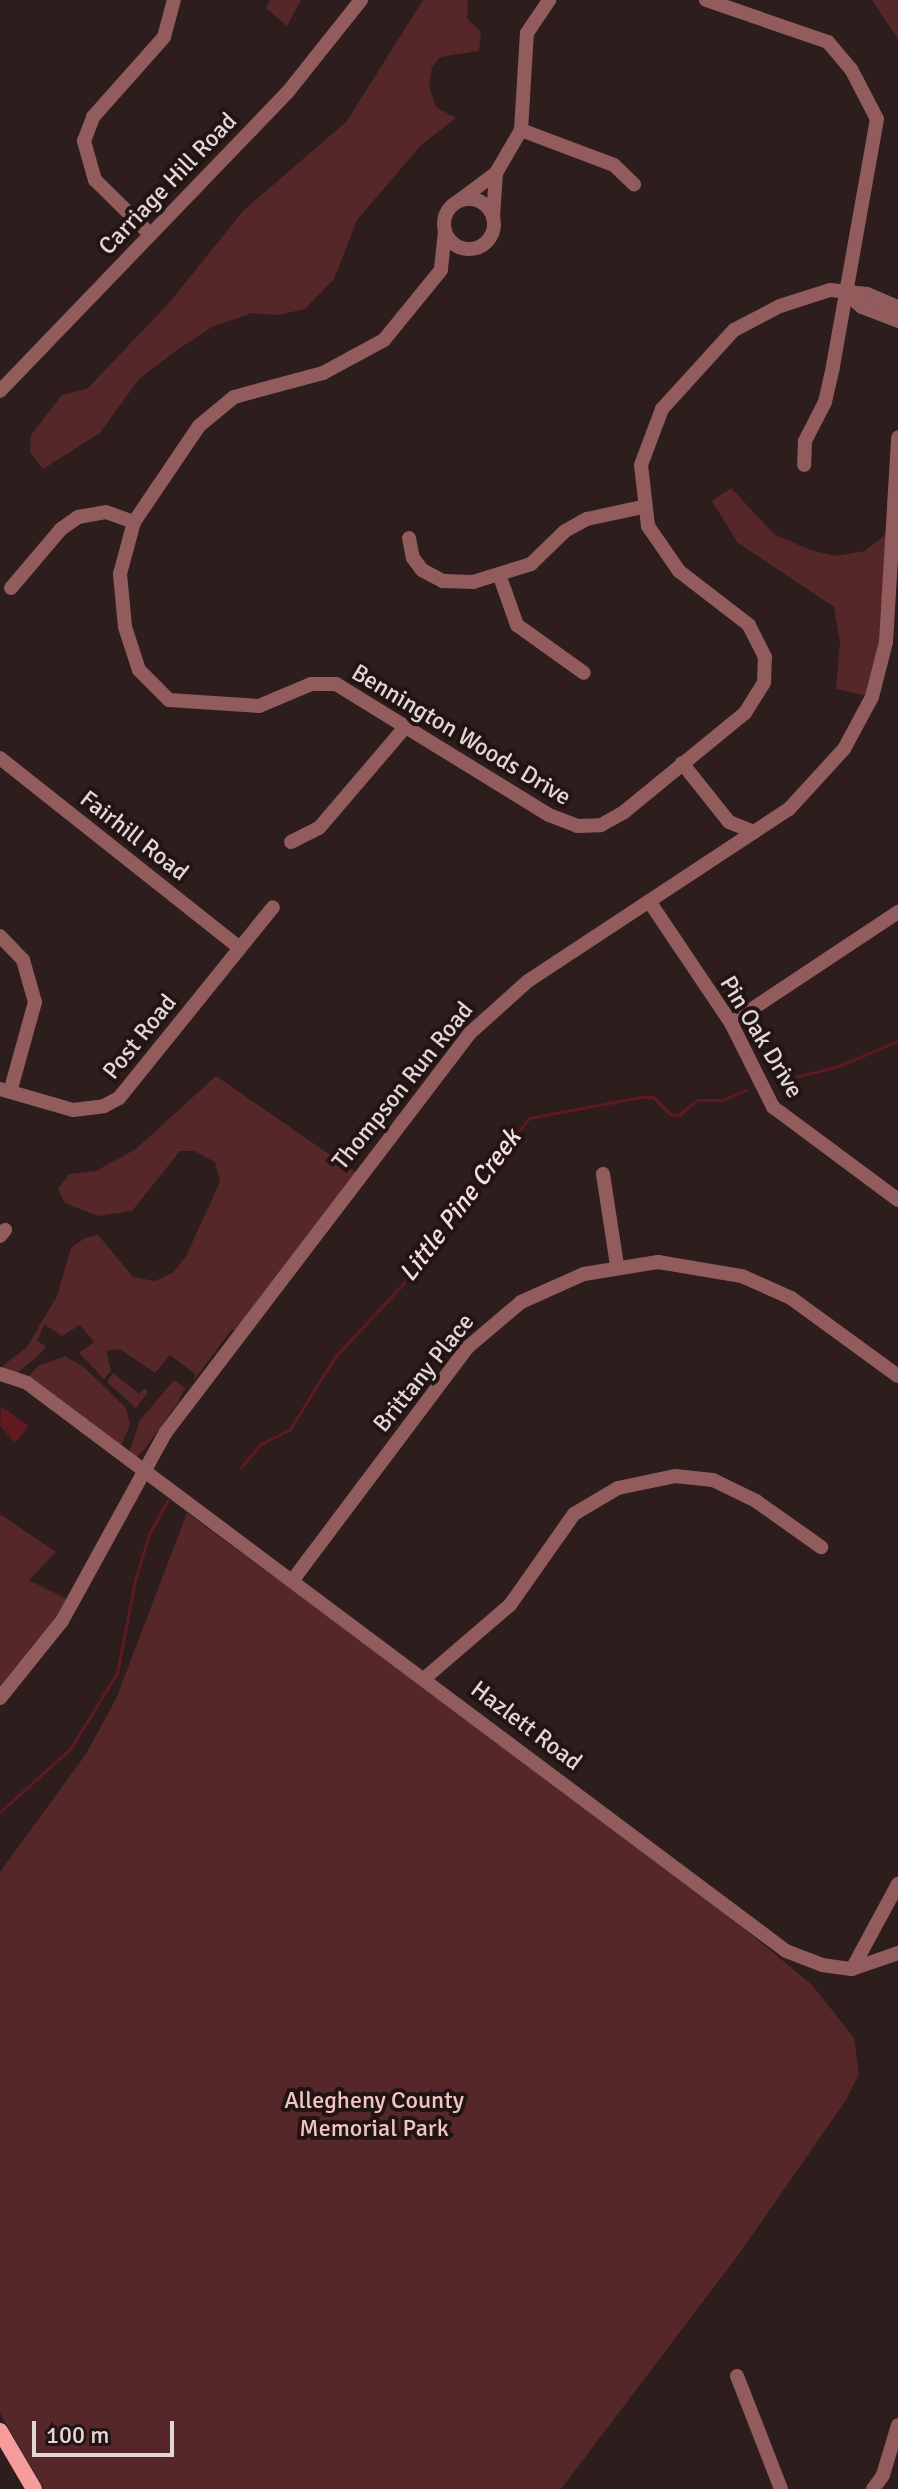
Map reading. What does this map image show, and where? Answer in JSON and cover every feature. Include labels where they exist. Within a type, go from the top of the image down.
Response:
[{"type":"main road","points":[[0,2431],[34,2489]]},
{"type":"street","points":[[150,234],[95,180],[84,141],[93,117],[164,37],[174,0]]},
{"type":"street","name":"Carriage Hill Road","points":[[0,391],[287,93],[361,0]]},
{"type":"street","points":[[441,270],[445,215],[457,202],[496,173],[521,130],[527,33],[549,0]]},
{"type":"street","points":[[706,0],[828,42],[873,107],[875,146],[847,294],[827,395],[805,441],[804,465]]},
{"type":"street","points":[[521,130],[614,165],[634,184]]},
{"type":"street","points":[[493,219],[496,173]]},
{"type":"street","points":[[457,202],[478,201],[493,219]]},
{"type":"street","name":"Bennington Woods Drive","points":[[493,219],[489,237],[441,270],[401,324],[365,353],[218,407],[184,446],[134,522],[121,567],[122,610],[135,663],[157,692],[184,704],[250,707],[311,684],[329,683],[358,693],[549,815],[577,826],[611,821],[755,702],[764,682],[765,657],[746,621],[668,559],[642,507],[641,465],[651,428],[699,364],[734,330],[761,314],[824,290],[867,294],[898,307]]},
{"type":"street","points":[[445,231],[455,245],[471,248]]},
{"type":"street","points":[[847,294],[862,307],[898,321]]},
{"type":"street","name":"Thompson Run Road","points":[[0,1698],[62,1621],[141,1470],[238,1332],[463,1040],[528,981],[789,809],[826,773],[872,697],[886,642],[898,437]]},
{"type":"street","points":[[409,538],[415,563],[436,578],[458,583],[500,577],[531,564],[581,522],[642,507]]},
{"type":"street","points":[[11,588],[61,529],[78,517],[106,512],[134,522]]},
{"type":"street","points":[[500,577],[517,625],[584,673]]},
{"type":"street","points":[[291,842],[319,828],[407,725]]},
{"type":"street","name":"Fairhill Road","points":[[0,758],[240,948]]},
{"type":"street","points":[[682,763],[729,822],[754,832]]},
{"type":"street","points":[[728,849],[729,822]]},
{"type":"street","name":"Pin Oak Drive","points":[[649,901],[731,1023],[777,1111],[898,1200]]},
{"type":"street","name":"Post Road","points":[[5,1091],[73,1110],[112,1102],[273,907]]},
{"type":"street","points":[[731,1023],[898,912]]},
{"type":"street","points":[[0,936],[23,960],[35,1002],[5,1091]]},
{"type":"street","points":[[603,1174],[617,1266]]},
{"type":"street","name":"Brittany Place","points":[[292,1581],[485,1329],[540,1291],[617,1266],[686,1264],[757,1281],[791,1298],[898,1376]]},
{"type":"street","name":"Hazlett Road","points":[[0,1374],[27,1383],[425,1678],[773,1942],[809,1961],[852,1969],[898,1953]]},
{"type":"street","points":[[425,1678],[510,1605],[574,1514],[618,1488],[675,1476],[713,1480],[756,1501],[821,1547]]},
{"type":"street","points":[[852,1969],[898,1884]]},
{"type":"street","points":[[737,2376],[781,2489]]},
{"type":"street","points":[[873,2489],[883,2475],[898,2425]]},
{"type":"green space","points":[[270,0],[301,0],[287,26],[266,8]]},
{"type":"green space","points":[[423,0],[468,0],[467,18],[481,32],[479,51],[440,57],[432,67],[429,87],[436,107],[456,118],[421,145],[357,220],[334,279],[305,309],[278,315],[252,313],[212,327],[139,379],[100,433],[43,469],[30,452],[31,435],[62,395],[87,389],[169,303],[243,211],[347,121]]},
{"type":"green space","points":[[872,0],[898,0],[898,39]]},
{"type":"green space","points":[[731,488],[774,534],[810,550],[836,556],[865,551],[893,528],[888,620],[872,697],[836,689],[840,643],[834,607],[738,543],[712,501]]},
{"type":"green space","points":[[216,1076],[359,1175],[238,1332],[232,1329],[194,1380],[195,1374],[170,1355],[155,1373],[120,1349],[106,1351],[111,1371],[104,1379],[79,1353],[94,1342],[80,1325],[62,1336],[44,1324],[37,1341],[46,1346],[40,1354],[17,1373],[0,1368],[27,1347],[57,1296],[71,1248],[85,1238],[98,1235],[133,1277],[155,1281],[174,1272],[186,1256],[220,1182],[215,1162],[194,1151],[180,1151],[132,1211],[98,1216],[65,1203],[58,1189],[69,1174],[96,1171],[136,1149]]},
{"type":"green space","points":[[65,1356],[84,1367],[126,1408],[130,1425],[121,1445],[28,1377],[38,1366]]},
{"type":"green space","points":[[113,1373],[139,1394],[144,1388],[148,1392],[136,1408],[107,1382]]},
{"type":"green space","points":[[174,1380],[185,1388],[177,1404],[136,1457],[129,1453],[140,1420]]},
{"type":"green space","name":"Allegheny County Memorial Park","points":[[187,1513],[580,1800],[748,1932],[812,1985],[854,2038],[859,2074],[846,2100],[739,2254],[561,2489],[44,2489],[0,2413],[0,1872],[86,1754],[116,1699]]},
{"type":"green space","points":[[0,1514],[56,1552],[29,1580],[73,1602],[0,1698]]},
{"type":"shaded area","points":[[1,1406],[29,1426],[15,1443],[0,1426]]},
{"type":"waterway","name":"Little Pine Creek","points":[[778,1081],[836,1067],[898,1041]]},
{"type":"waterway","name":"Little Pine Creek","points":[[241,1467],[261,1444],[290,1429],[334,1358],[403,1284],[529,1118],[641,1097],[653,1097],[670,1114],[679,1115],[697,1100],[722,1100],[746,1090]]},
{"type":"waterway","name":"Little Pine Creek","points":[[0,1812],[70,1749],[117,1673],[135,1580],[149,1534],[167,1501]]}]
